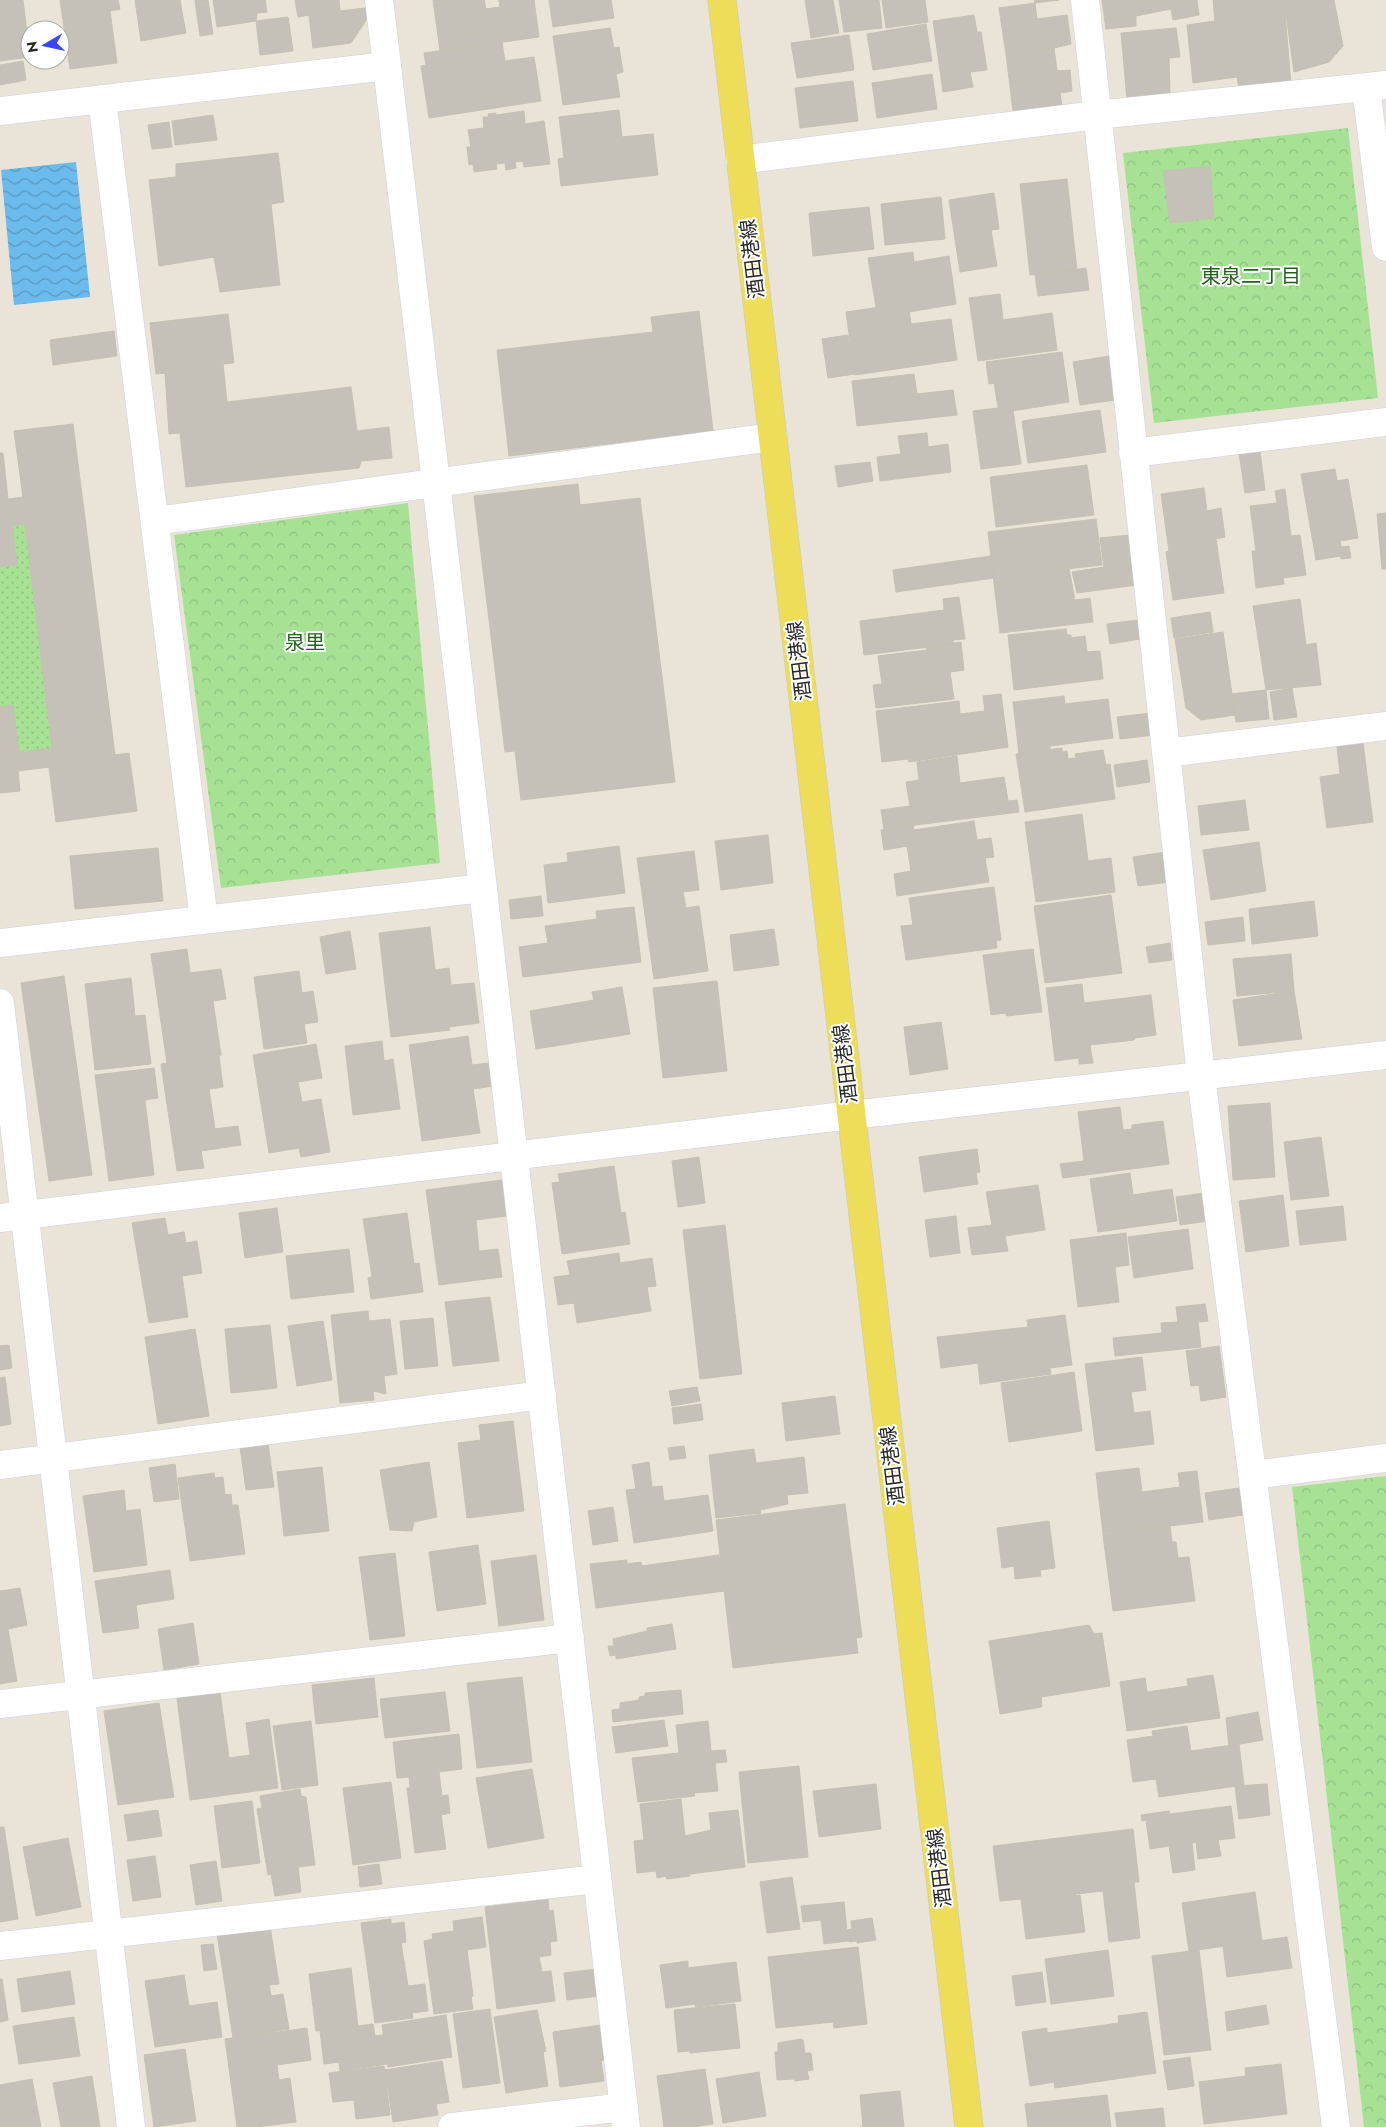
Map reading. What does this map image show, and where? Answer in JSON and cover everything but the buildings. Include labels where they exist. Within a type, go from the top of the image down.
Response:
[{"type":"main road","name":"酒田港線","points":[[722,0],[969,2127]]},
{"type":"street","points":[[379,0],[625,2117],[452,2127]]},
{"type":"street","points":[[1085,0],[1201,1076],[1336,2127]]},
{"type":"street","points":[[0,111],[387,66]]},
{"type":"street","points":[[740,160],[1097,115],[1376,86],[1386,247]]},
{"type":"street","points":[[102,99],[204,920]]},
{"type":"street","points":[[1133,453],[1386,422]]},
{"type":"street","points":[[155,521],[773,437]]},
{"type":"street","points":[[1166,753],[1386,726]]},
{"type":"street","points":[[0,943],[483,888]]},
{"type":"street","points":[[0,1003],[13,1216],[54,1458],[131,2127]]},
{"type":"street","points":[[13,1216],[851,1116],[1386,1055]]},
{"type":"street","points":[[0,1465],[542,1395]]},
{"type":"street","points":[[1253,1475],[1386,1458]]},
{"type":"street","points":[[0,1704],[570,1638]]},
{"type":"street","points":[[0,1946],[597,1879]]},
{"type":"green space","name":"東泉二丁目","points":[[1348,128],[1378,398],[1154,423],[1123,153]]},
{"type":"green space","name":"泉里","points":[[408,503],[440,863],[221,888],[174,535]]},
{"type":"green space","points":[[25,524],[52,748],[19,752],[13,705],[0,707],[0,567],[17,565],[12,526]]},
{"type":"green space","points":[[1386,1476],[1386,2127],[1364,2127],[1292,1487]]},
{"type":"water","points":[[76,162],[90,297],[14,305],[1,170]]}]
